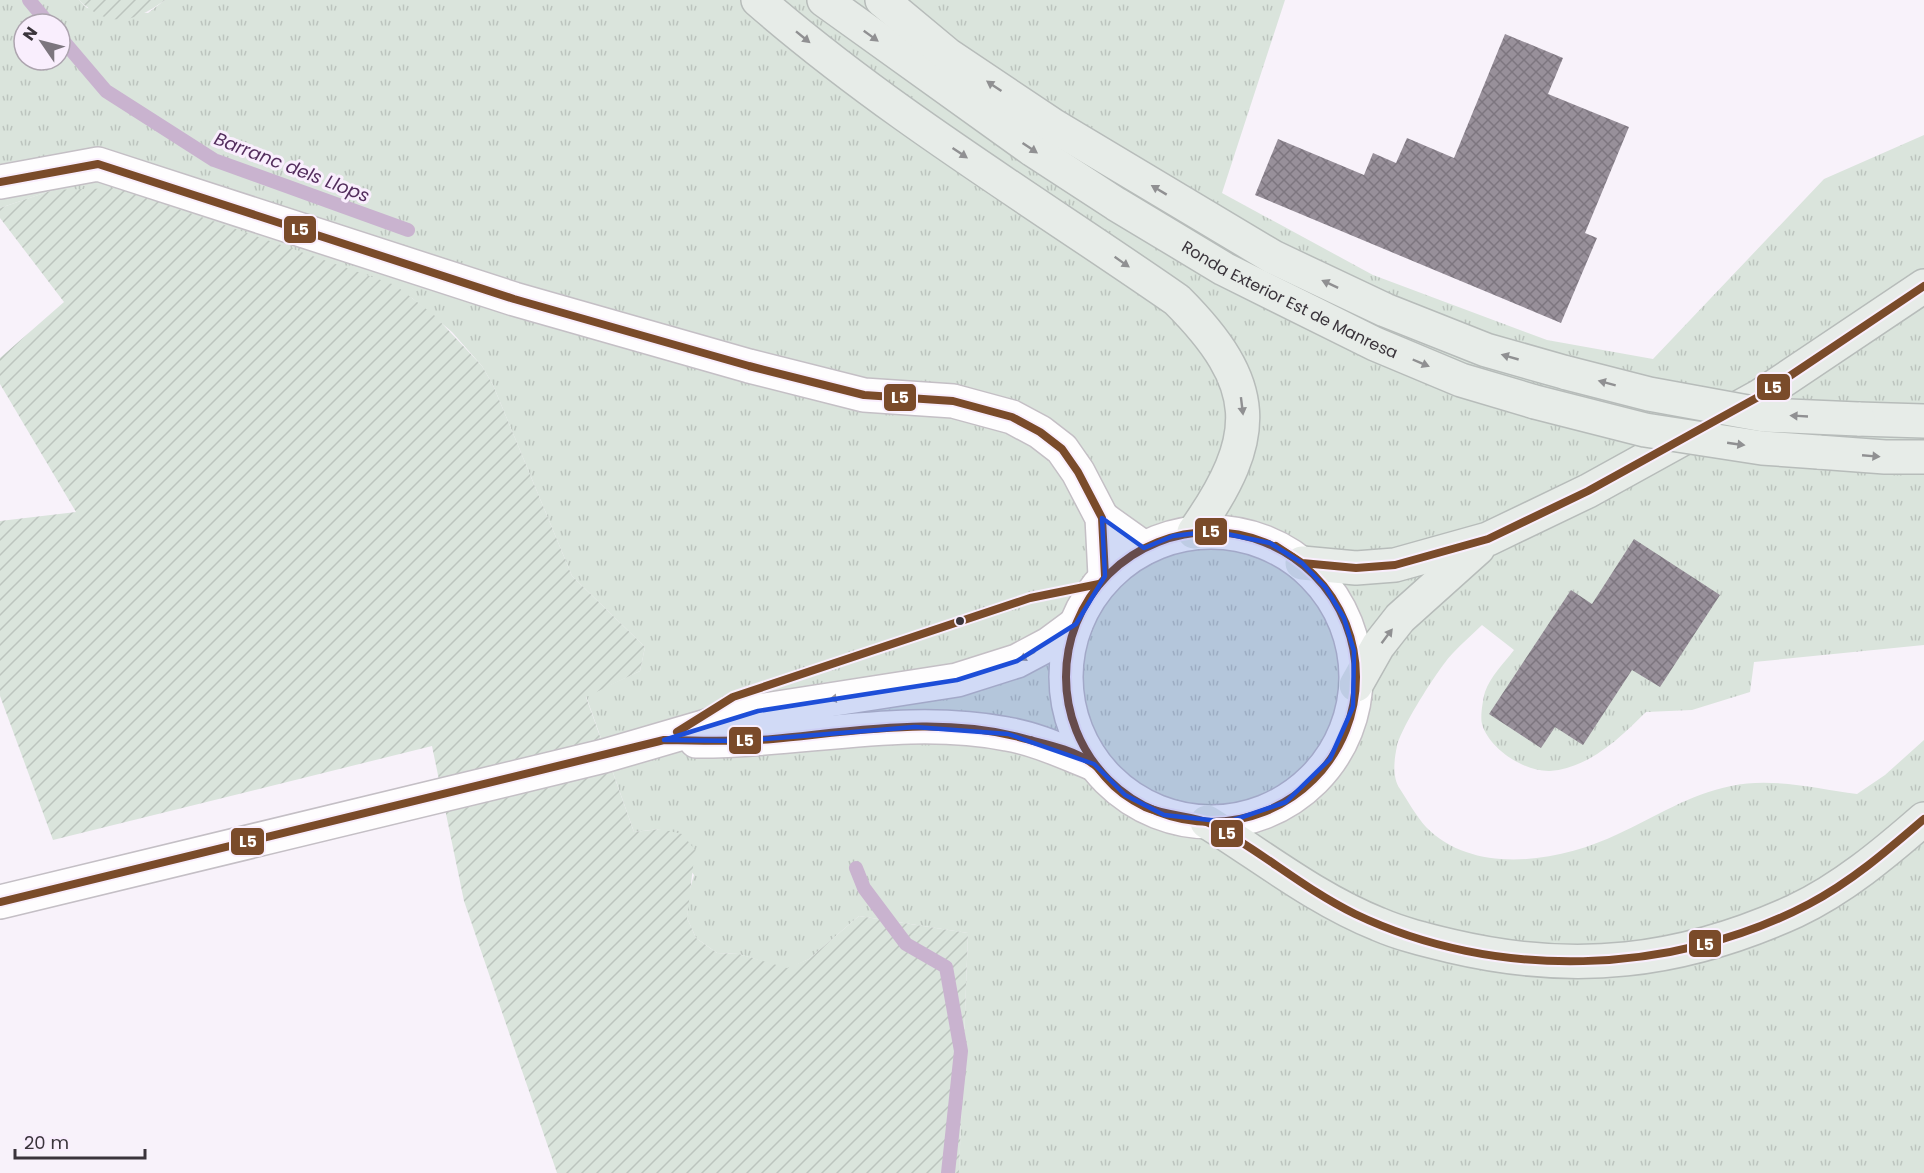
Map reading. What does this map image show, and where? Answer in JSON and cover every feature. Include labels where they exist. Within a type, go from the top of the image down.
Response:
[{"type":"highway","points":[[758,0],[836,63],[934,136],[1168,294],[1200,323],[1222,351],[1232,369],[1243,411],[1242,430],[1228,476],[1214,505],[1194,532]]},
{"type":"highway","name":"Ronda Exterior Est de Manresa","points":[[824,0],[1033,150],[1116,204],[1224,269],[1375,344],[1461,380],[1535,402],[1645,430],[1762,448],[1885,457],[1924,457]]},
{"type":"highway","name":"Ronda Exterior Est de Manresa","points":[[882,0],[948,55],[1054,126],[1273,257],[1385,310],[1466,342],[1567,373],[1649,394],[1764,415],[1924,421]]},
{"type":"highway","points":[[1302,563],[1356,567],[1395,565],[1488,539],[1588,491],[1760,396],[1924,286]]},
{"type":"highway","points":[[1356,685],[1378,646],[1400,618],[1488,539]]},
{"type":"highway","points":[[1207,822],[1317,894],[1379,925],[1463,949],[1533,962],[1620,961],[1671,954],[1730,937],[1796,910],[1826,894],[1924,819]]},
{"type":"main road","points":[[0,182],[98,164],[514,299],[749,366],[864,395],[953,401],[1012,417],[1062,448],[1078,472],[1102,518],[1105,576]]},
{"type":"main road","points":[[1102,518],[1144,548]]},
{"type":"main road","points":[[1213,531],[1251,537],[1270,543],[1302,563],[1326,588],[1344,618],[1354,651],[1356,685],[1350,719],[1330,759],[1302,790],[1286,802],[1248,818],[1207,822],[1185,820],[1143,806],[1108,781],[1094,764],[1071,721],[1066,697],[1065,672],[1068,647],[1086,603],[1105,576],[1144,548],[1163,539],[1194,532],[1213,531]]},
{"type":"main road","points":[[0,902],[664,740],[758,711],[957,680],[1017,661],[1050,644],[1076,624]]},
{"type":"main road","points":[[664,740],[740,741],[851,730],[960,728],[1008,734],[1094,764]]},
{"type":"highlighted area","points":[[1102,518],[1144,548],[1173,536],[1213,531],[1270,543],[1302,563],[1326,588],[1344,618],[1354,651],[1353,707],[1330,759],[1286,802],[1228,822],[1164,815],[1125,795],[1094,764],[1008,734],[915,727],[740,741],[664,740],[758,711],[957,680],[1017,661],[1076,624],[1105,576]]},
{"type":"green space","points":[[0,0],[79,0],[87,8],[148,13],[165,0],[1285,0],[1222,193],[1373,275],[1547,340],[1653,359],[1824,179],[1924,135],[1924,645],[1754,662],[1750,692],[1692,710],[1646,712],[1626,732],[1591,758],[1564,769],[1550,771],[1530,768],[1519,763],[1500,750],[1486,733],[1481,717],[1487,686],[1514,650],[1482,625],[1447,660],[1421,698],[1400,737],[1394,769],[1397,785],[1415,813],[1426,827],[1446,843],[1469,853],[1494,858],[1519,859],[1546,857],[1596,844],[1687,800],[1731,786],[1778,783],[1857,794],[1885,775],[1924,740],[1924,1173],[959,1173],[968,933],[859,916],[809,959],[787,969],[739,954],[717,953],[696,938],[687,918],[688,896],[694,875],[660,829],[634,832],[586,696],[640,671],[645,647],[572,576],[493,385],[482,366],[452,332],[412,298],[53,190],[0,208]]},
{"type":"green space","points":[[79,0],[165,0],[143,14],[122,20],[101,15]]},
{"type":"green space","points":[[119,188],[395,285],[434,315],[482,366],[493,385],[572,576],[645,647],[640,671],[586,697],[634,832],[660,829],[682,834],[695,850],[687,918],[696,938],[717,953],[739,954],[787,968],[809,959],[859,916],[968,933],[959,1173],[557,1173],[464,901],[432,746],[53,840],[0,696],[0,521],[76,512],[0,384],[0,358],[64,302],[0,218],[0,208],[53,190]]},
{"type":"building","points":[[1505,34],[1563,58],[1548,94],[1629,127],[1585,233],[1597,238],[1561,323],[1255,195],[1278,139],[1364,175],[1373,153],[1396,163],[1407,138],[1454,158]]},
{"type":"building","points":[[1634,539],[1720,595],[1660,687],[1632,670],[1583,745],[1555,727],[1541,748],[1489,714],[1571,590],[1592,604]]},
{"type":"waterway","name":"Barranc dels Llops","points":[[29,0],[39,12]]},
{"type":"waterway","name":"Barranc dels Llops","points":[[72,51],[106,91],[214,160],[408,230]]},
{"type":"waterway","name":"Barranc dels Llops","points":[[856,868],[864,888],[906,944],[946,967],[961,1051],[948,1173]]},
{"type":"transit line","name":"L5","points":[[0,182],[98,164],[514,299],[749,366],[864,395],[953,401],[1012,417],[1040,432],[1062,449],[1078,472],[1102,518],[1105,576]]},
{"type":"transit line","name":"L5","points":[[1276,546],[1302,563],[1356,568],[1395,565],[1488,539],[1588,491],[1760,396],[1924,286]]},
{"type":"transit line","name":"L5","points":[[1225,532],[1253,538],[1280,549],[1314,574],[1332,596],[1345,621],[1354,649],[1356,677],[1354,705],[1345,733],[1332,758],[1314,780],[1292,798],[1267,811],[1239,820],[1197,822],[1169,816],[1142,805],[1108,780],[1090,758],[1077,733],[1068,705],[1066,663],[1072,635],[1083,608],[1108,574],[1130,556],[1155,543],[1183,534],[1225,532]]},
{"type":"transit line","name":"L5","points":[[677,732],[733,697],[1030,598],[1099,584]]},
{"type":"transit line","name":"L5","points":[[0,902],[664,740],[759,740],[902,727],[966,728],[998,732],[1071,752],[1086,759],[1124,795],[1145,807],[1211,824],[1318,893],[1355,914],[1409,936],[1466,951],[1524,959],[1583,961],[1642,956],[1700,945],[1756,928],[1809,904],[1840,886],[1924,819]]}]
